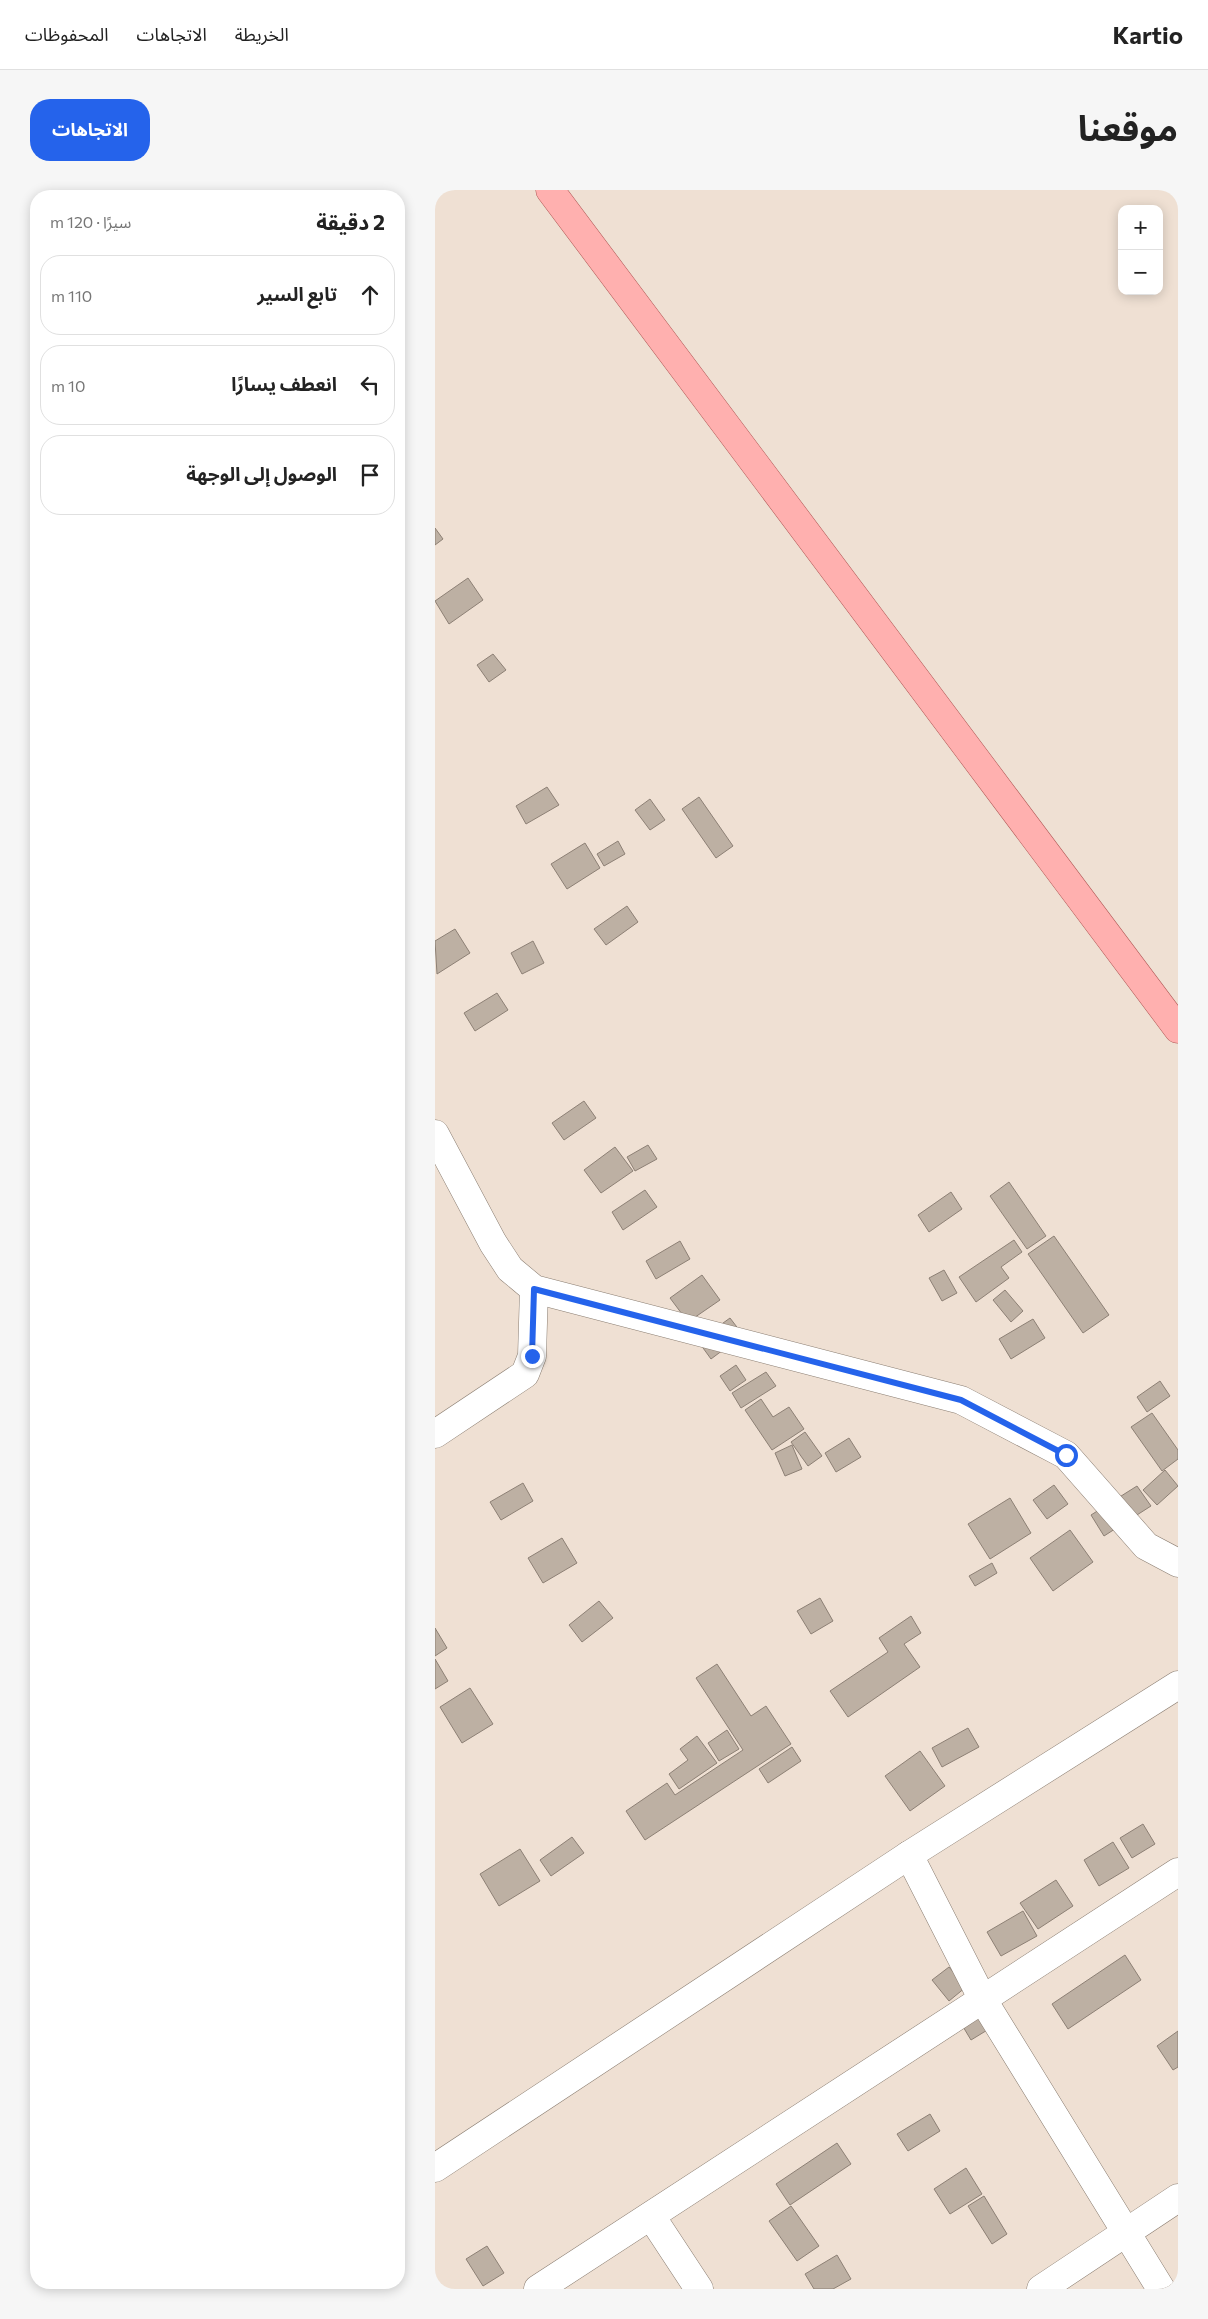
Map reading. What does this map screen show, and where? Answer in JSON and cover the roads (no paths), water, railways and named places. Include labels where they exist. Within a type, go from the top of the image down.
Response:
[{"type":"main road","points":[[550,190],[1178,1029]]},
{"type":"street","points":[[435,1134],[493,1242],[510,1269],[534,1289],[961,1400],[1066,1455],[1146,1546],[1178,1563]]},
{"type":"street","points":[[435,1434],[525,1374],[532,1356],[534,1289]]},
{"type":"street","points":[[435,2168],[909,1855],[1178,1685]]},
{"type":"street","points":[[909,1855],[983,2000],[1161,2289]]},
{"type":"street","points":[[538,2289],[1178,1872]]},
{"type":"street","points":[[1041,2289],[1178,2198]]},
{"type":"street","points":[[651,2216],[699,2289]]}]
